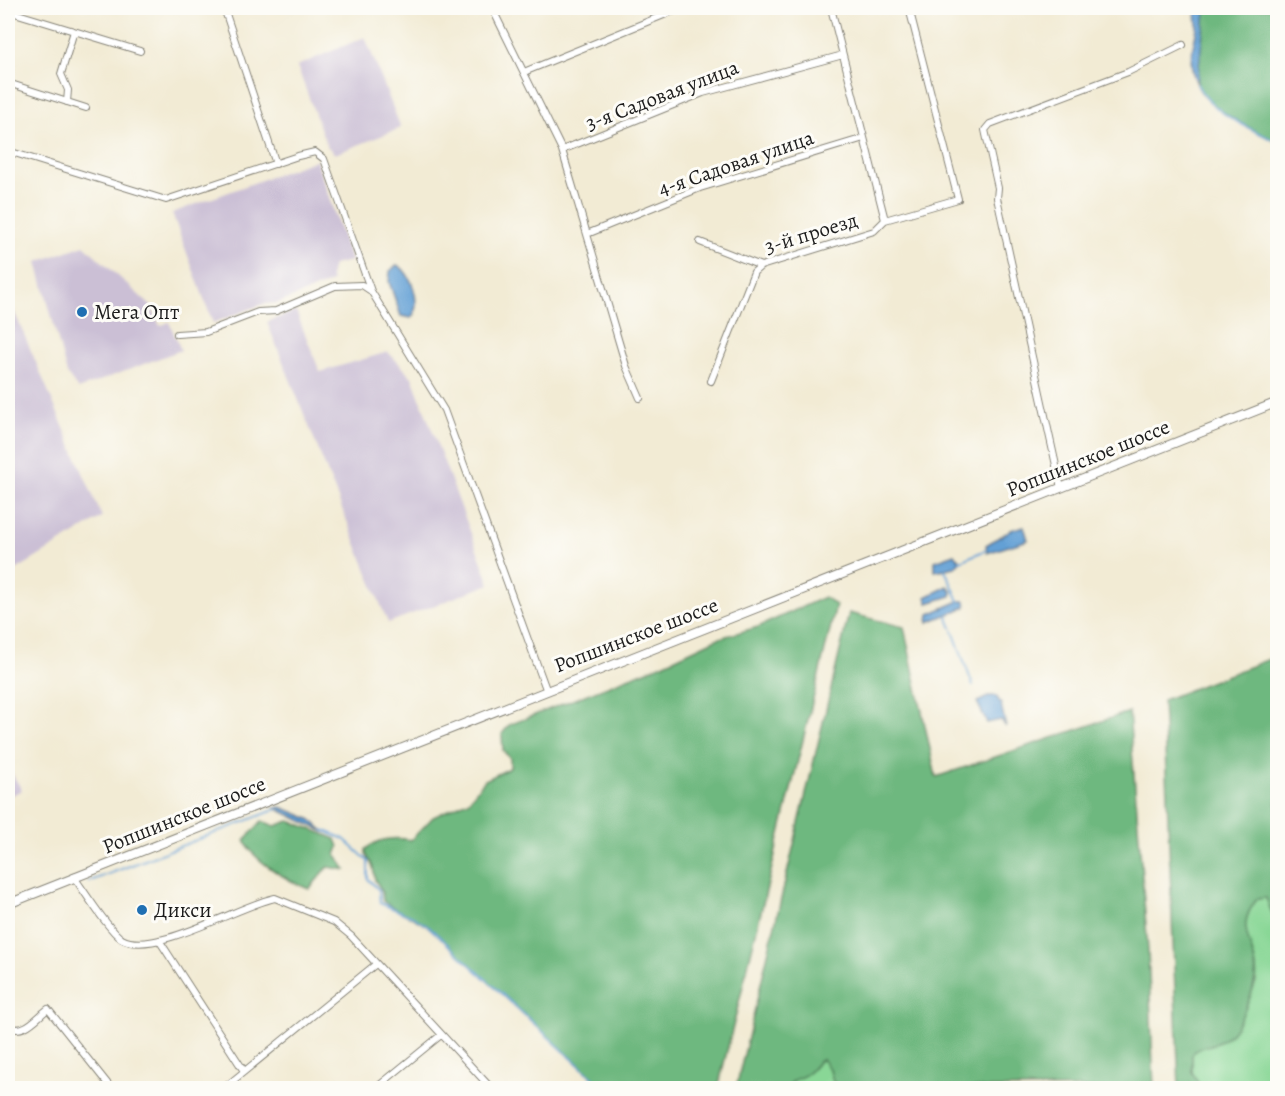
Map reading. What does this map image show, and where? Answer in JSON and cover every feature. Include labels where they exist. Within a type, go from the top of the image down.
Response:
[{"type":"main road","name":"Ропшинское шоссе","points":[[8,904],[546,689],[1278,402]]},
{"type":"street","points":[[224,8],[276,164]]},
{"type":"street","points":[[492,8],[502,33],[562,150],[626,366],[640,398]]},
{"type":"street","points":[[524,72],[681,8]]},
{"type":"street","points":[[831,8],[885,220]]},
{"type":"street","name":"3-й проезд","points":[[711,381],[754,272],[761,266],[874,231],[885,220],[958,199],[909,8]]},
{"type":"street","points":[[8,11],[18,11],[140,51]]},
{"type":"street","points":[[67,102],[68,90],[61,74],[74,31]]},
{"type":"street","points":[[1061,488],[997,198],[998,188],[985,130],[990,124],[1128,72],[1183,45]]},
{"type":"street","name":"3-я Садовая улица","points":[[562,150],[703,93],[843,55]]},
{"type":"street","points":[[8,83],[86,108]]},
{"type":"street","name":"4-я Садовая улица","points":[[587,234],[700,188],[864,138]]},
{"type":"street","points":[[8,151],[166,200],[315,152],[324,159],[371,291],[401,344],[422,371],[444,410],[546,689]]},
{"type":"street","points":[[700,242],[761,266]]},
{"type":"street","points":[[177,334],[206,332],[258,312],[276,311],[335,286],[362,285],[371,291]]},
{"type":"street","points":[[74,878],[123,940],[170,939],[275,898],[333,922],[376,964],[491,1089]]},
{"type":"street","points":[[159,940],[244,1071]]},
{"type":"street","points":[[224,1089],[376,964]]},
{"type":"street","points":[[8,1026],[14,1030],[24,1028],[48,1009],[111,1089]]},
{"type":"street","points":[[376,1089],[441,1035]]},
{"type":"shaded area","points":[[365,37],[401,128],[335,154],[327,146],[297,66]]},
{"type":"shaded area","points":[[316,160],[351,261],[333,265],[330,276],[332,282],[278,303],[263,304],[213,323],[172,213]]},
{"type":"shaded area","points":[[84,245],[151,306],[160,326],[169,322],[181,350],[78,389],[67,374],[37,262]]},
{"type":"shaded area","points":[[8,297],[102,517],[8,575]]},
{"type":"shaded area","points":[[296,311],[320,372],[388,352],[412,377],[490,584],[388,623],[267,322]]},
{"type":"shaded area","points":[[8,767],[22,790],[8,797]]},
{"type":"green space","points":[[1204,8],[1277,8],[1277,142],[1231,117],[1200,91],[1197,72],[1205,17]]},
{"type":"green space","points":[[824,597],[836,605],[718,1088],[604,1088],[429,927],[383,901],[382,891],[375,880],[366,849],[387,839],[411,840],[433,817],[468,801],[485,780],[510,768],[510,758],[503,751],[502,734],[509,725],[663,664],[716,639],[758,627]]},
{"type":"green space","points":[[849,613],[904,627],[936,777],[1129,712],[1148,950],[1154,1088],[835,1088],[830,1070],[822,1059],[812,1070],[793,1081],[788,1088],[736,1088]]},
{"type":"green space","points":[[1277,656],[1277,925],[1266,898],[1257,899],[1247,917],[1246,924],[1256,972],[1245,1010],[1236,1027],[1226,1038],[1192,1054],[1192,1072],[1201,1088],[1179,1088],[1163,700]]},
{"type":"green space","points":[[262,821],[275,826],[289,821],[336,839],[339,847],[336,855],[346,870],[328,867],[309,889],[282,876],[255,855],[245,840]]},
{"type":"green space","points":[[1266,898],[1277,925],[1277,1088],[1201,1088],[1192,1072],[1192,1054],[1200,1046],[1219,1042],[1232,1031],[1254,988],[1256,969],[1246,931],[1246,922],[1249,911],[1257,899]]},
{"type":"green space","points":[[823,1059],[830,1070],[835,1088],[788,1088],[793,1081],[808,1073]]},
{"type":"water","points":[[1194,8],[1204,8],[1205,14],[1197,84],[1191,61],[1197,27]]},
{"type":"water","points":[[397,265],[407,274],[414,289],[416,305],[411,318],[401,316],[389,282],[390,271]]},
{"type":"water","points":[[1024,526],[1028,540],[987,553],[986,545],[1011,530]]},
{"type":"water","points":[[955,554],[960,561],[955,567],[935,571],[935,561]]},
{"type":"water","points":[[948,586],[952,592],[951,596],[928,603],[926,597]]},
{"type":"water","points":[[959,601],[965,601],[966,607],[928,622],[929,614]]},
{"type":"water","points":[[990,696],[996,696],[1001,704],[1006,727],[1001,720],[987,723],[977,702]]},
{"type":"water","points":[[281,807],[310,819],[325,832],[275,808]]},
{"type":"waterway","points":[[1197,84],[1211,103],[1232,119],[1278,142]]},
{"type":"waterway","points":[[960,561],[986,550]]},
{"type":"waterway","points":[[945,570],[959,601]]},
{"type":"waterway","points":[[947,616],[952,628]]},
{"type":"waterway","points":[[953,631],[973,686]]},
{"type":"waterway","points":[[88,882],[277,809]]},
{"type":"waterway","points":[[323,830],[344,839],[368,861],[368,879],[379,890],[380,903],[413,917],[429,927],[604,1088]]},
{"type":"place","name":"Мега Опт","points":[[82,312]]},
{"type":"place","name":"Дикси","points":[[142,910]]}]
